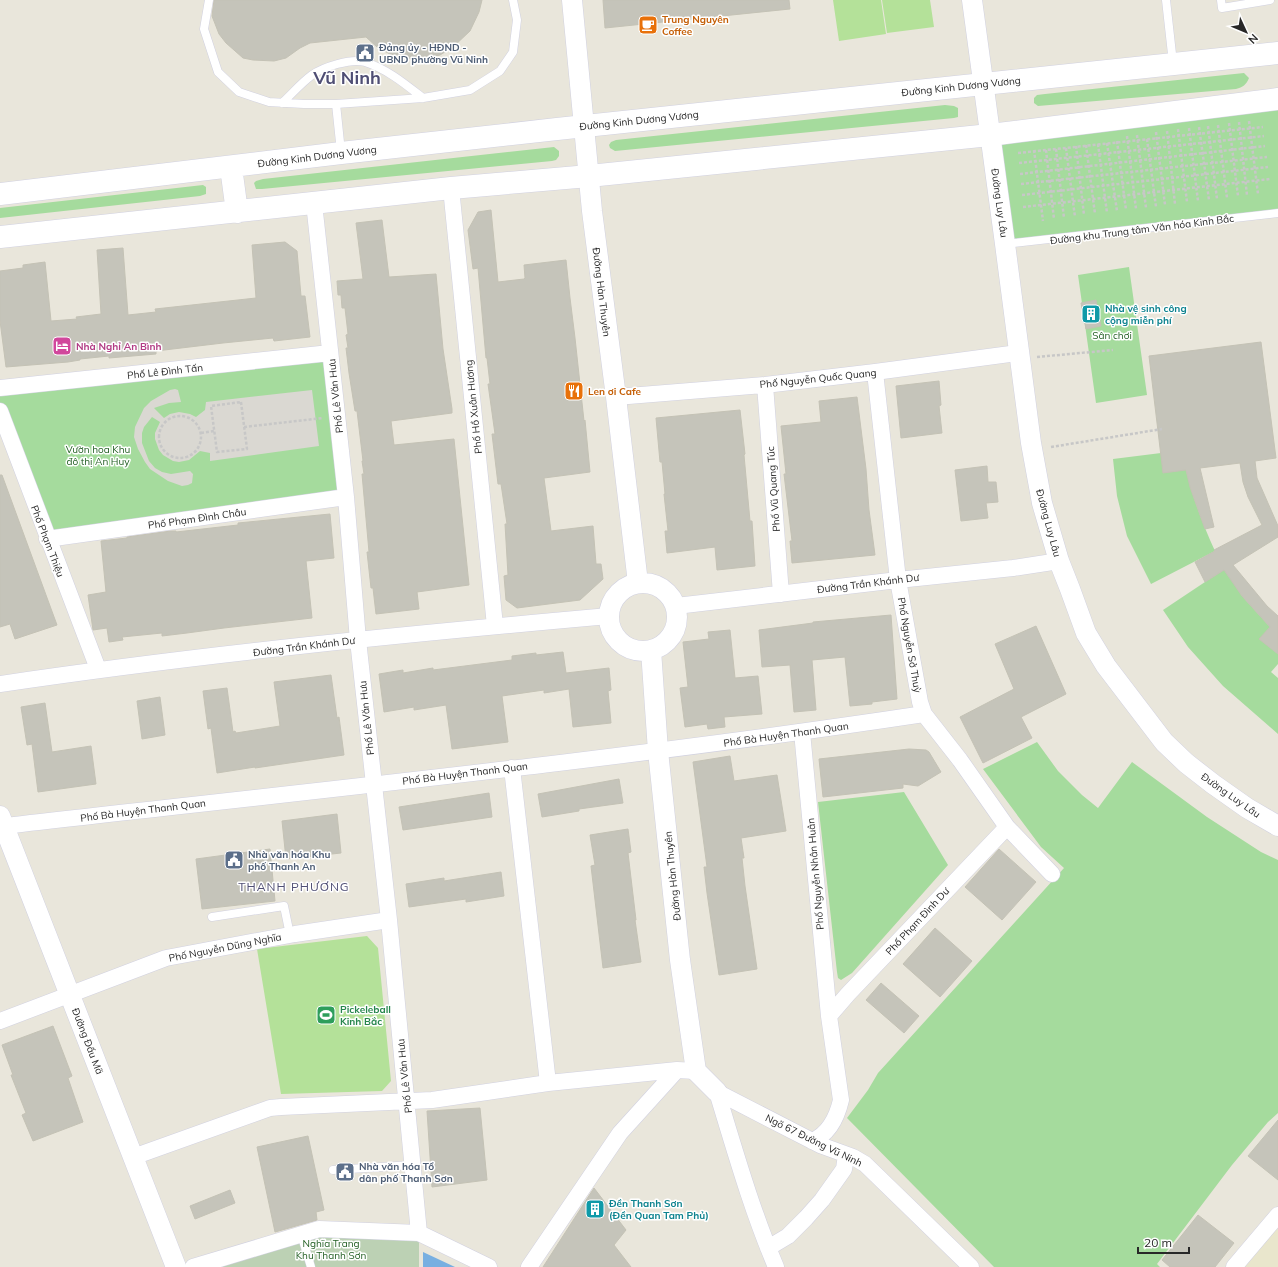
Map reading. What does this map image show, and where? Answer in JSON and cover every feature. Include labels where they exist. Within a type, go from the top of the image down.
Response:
[{"type":"main road","name":"Đường Kinh Dương Vương","points":[[0,194],[341,153],[585,126],[1278,53]]},
{"type":"main road","points":[[0,237],[451,188],[589,176],[990,135],[1277,101]]},
{"type":"main road","points":[[231,167],[237,212]]},
{"type":"street","name":"Đường Hàn Thuyên","points":[[572,0],[592,211],[638,583]]},
{"type":"street","name":"Đường Luy Lâu","points":[[972,0],[1005,244],[1026,355],[1031,442],[1042,503],[1059,561],[1086,633],[1106,666],[1164,742],[1186,763],[1213,784],[1247,808],[1278,826]]},
{"type":"street","name":"Phố Hồ Xuân Hương","points":[[451,188],[495,626]]},
{"type":"street","name":"Phố Lê Văn Hưu","points":[[314,203],[346,497],[358,640],[389,920],[419,1233]]},
{"type":"street","name":"Phố Lê Đình Tấn","points":[[0,388],[330,353]]},
{"type":"street","name":"Phố Nguyễn Quốc Quang","points":[[616,397],[765,384],[1026,355]]},
{"type":"street","name":"Phố Nguyễn Sở Thuỳ","points":[[875,372],[898,580],[917,692],[924,714],[960,760],[1006,827],[1052,874]]},
{"type":"street","name":"Phố Vũ Quang Túc","points":[[765,384],[780,594]]},
{"type":"street","name":"Phố Phạm Thiệu","points":[[0,411],[47,539],[98,669]]},
{"type":"street","name":"Phố Phạm Đình Châu","points":[[47,539],[346,497]]},
{"type":"street","name":"Đường Trần Khánh Dư","points":[[676,606],[1013,568],[1059,561]]},
{"type":"street","points":[[638,583],[650,584],[663,589],[673,600],[676,606],[677,617],[674,632],[664,644],[651,650],[635,650],[620,643],[616,639],[611,629],[609,616],[612,602],[618,594],[627,587],[638,583]]},
{"type":"street","name":"Đường Trần Khánh Dư","points":[[0,684],[98,669],[358,640],[609,616]]},
{"type":"street","name":"Đường Hàn Thuyên","points":[[651,650],[658,751],[680,960],[687,1070]]},
{"type":"street","name":"Phố Bà Huyện Thanh Quan","points":[[2,821],[373,784],[512,768],[658,751],[924,714]]},
{"type":"street","name":"Phố Nguyễn Nhân Huân","points":[[802,732],[829,1016],[841,1100],[839,1109],[832,1124],[820,1138],[812,1141]]},
{"type":"street","points":[[512,768],[548,1082]]},
{"type":"street","name":"Đường Đấu Mã","points":[[2,821],[176,1267]]},
{"type":"street","name":"Phố Phạm Đình Dư","points":[[829,1016],[1006,827]]},
{"type":"street","name":"Phố Nguyễn Dũng Nghĩa","points":[[0,1021],[166,958],[290,935],[389,920]]},
{"type":"street","points":[[529,1267],[620,1134],[687,1070]]},
{"type":"street","points":[[133,1157],[270,1108],[432,1100],[548,1082],[687,1070],[717,1092],[736,1156],[776,1267]]},
{"type":"street","name":"Ngõ 67 Đường Vũ Ninh","points":[[717,1092],[812,1141],[859,1160],[971,1267]]},
{"type":"street","points":[[768,1248],[797,1228],[822,1200],[844,1169],[846,1155]]},
{"type":"street","points":[[1234,1267],[1278,1215]]},
{"type":"street","points":[[193,1267],[319,1229],[419,1233],[489,1267]]},
{"type":"lane","points":[[208,0],[204,29],[218,72],[239,92],[269,102],[336,104],[423,98],[470,90],[500,71],[512,52],[516,20],[513,0]]},
{"type":"lane","points":[[1166,0],[1173,63]]},
{"type":"lane","points":[[1221,0],[1222,8],[1270,0]]},
{"type":"lane","points":[[282,103],[313,75],[336,65],[352,61],[364,62],[380,69],[401,81],[423,98]]},
{"type":"lane","points":[[336,104],[341,153]]},
{"type":"lane","name":"Đường khu Trung tâm Văn hóa Kinh Bắc","points":[[1005,244],[1278,213]]},
{"type":"lane","points":[[212,917],[284,906],[290,935]]},
{"type":"lane","points":[[333,1170],[413,1165]]},
{"type":"lane","points":[[302,1234],[311,1267]]},
{"type":"path","points":[[1249,116],[1258,194]]},
{"type":"path","points":[[1238,117],[1248,195]]},
{"type":"path","points":[[1228,118],[1238,196]]},
{"type":"path","points":[[1217,119],[1227,198]]},
{"type":"path","points":[[1208,120],[1217,199]]},
{"type":"path","points":[[1198,121],[1208,200]]},
{"type":"path","points":[[1188,122],[1198,201]]},
{"type":"path","points":[[1177,123],[1187,202]]},
{"type":"path","points":[[1166,124],[1175,204]]},
{"type":"path","points":[[1156,125],[1165,205]]},
{"type":"path","points":[[1018,153],[1263,127]]},
{"type":"path","points":[[1147,133],[1156,206]]},
{"type":"path","points":[[1137,134],[1146,208]]},
{"type":"path","points":[[1126,135],[1136,209]]},
{"type":"path","points":[[1116,136],[1126,210]]},
{"type":"path","points":[[1019,163],[1264,136]]},
{"type":"path","points":[[1107,137],[1117,211]]},
{"type":"path","points":[[1098,138],[1107,213]]},
{"type":"path","points":[[1086,139],[1094,214]]},
{"type":"path","points":[[1075,140],[1084,215]]},
{"type":"path","points":[[1065,141],[1075,217]]},
{"type":"path","points":[[1055,142],[1064,218]]},
{"type":"path","points":[[1045,143],[1054,219]]},
{"type":"path","points":[[1033,145],[1043,221]]},
{"type":"path","points":[[1020,174],[1265,146]]},
{"type":"path","points":[[1021,184],[1267,157]]},
{"type":"path","points":[[1022,195],[1268,167]]},
{"type":"path","points":[[1023,207],[1270,179]]},
{"type":"path","points":[[1026,355],[1113,350]]},
{"type":"path","points":[[241,402],[247,449],[217,452],[214,431],[211,406],[241,402]]},
{"type":"path","points":[[180,416],[193,420],[200,433],[201,439],[196,451],[190,456],[184,458],[177,458],[164,452],[160,446],[159,432],[167,420],[173,417],[180,416]]},
{"type":"path","points":[[244,427],[323,418]]},
{"type":"path","points":[[1051,447],[1162,429]]},
{"type":"path","points":[[200,433],[214,431]]},
{"type":"shaded area","points":[[170,390],[178,390],[181,402],[169,403],[154,408],[164,418],[170,414],[179,412],[196,417],[205,410],[206,402],[312,390],[319,446],[210,461],[210,453],[200,451],[189,460],[179,462],[173,461],[163,455],[159,450],[155,439],[155,433],[160,422],[152,417],[144,427],[142,433],[142,443],[149,461],[155,468],[162,472],[171,474],[190,471],[193,474],[192,483],[188,485],[182,486],[168,481],[150,469],[138,449],[134,437],[135,427],[144,408],[151,401]]},
{"type":"shaded area","points":[[1278,1225],[1278,1267],[1241,1267]]},
{"type":"green space","points":[[833,0],[881,0],[886,34],[839,41]]},
{"type":"green space","points":[[882,0],[930,0],[934,27],[887,33]]},
{"type":"green space","points":[[1244,73],[1249,78],[1248,80],[1244,85],[1236,89],[1038,106],[1034,103],[1034,98],[1037,95]]},
{"type":"green space","points":[[1278,99],[1278,213],[1005,244],[990,135]]},
{"type":"green space","points":[[945,105],[958,108],[958,117],[615,151],[610,148],[609,145],[611,142],[616,140]]},
{"type":"green space","points":[[554,147],[559,151],[559,156],[556,160],[552,161],[262,189],[256,189],[254,183],[263,179]]},
{"type":"green space","points":[[203,185],[206,187],[206,194],[200,196],[0,218],[0,208]]},
{"type":"green space","name":"Sân chơi","points":[[1129,267],[1147,395],[1096,403],[1078,275]]},
{"type":"green space","name":"Vườn hoa Khu đô thị An Huy","points":[[330,353],[346,497],[47,539],[0,411],[0,388]]},
{"type":"green space","points":[[1161,453],[1186,470],[1206,531],[1215,551],[1151,584],[1127,536],[1117,496],[1113,459]]},
{"type":"green space","points":[[1225,569],[1242,596],[1270,627],[1260,639],[1278,654],[1278,664],[1271,672],[1278,678],[1278,734],[1223,686],[1188,647],[1163,610]]},
{"type":"green space","points":[[1037,742],[1058,771],[1082,795],[1098,808],[1132,762],[1207,817],[1261,852],[1278,860],[1278,1113],[1268,1122],[1232,1165],[1157,1264],[1160,1267],[994,1267],[847,1118],[868,1090],[878,1073],[1064,868],[1041,847],[983,769]]},
{"type":"green space","points":[[904,792],[948,865],[852,973],[841,980],[838,978],[837,972],[818,802]]},
{"type":"green space","name":"Pickeleball Kinh Bắc","points":[[367,936],[378,948],[391,1081],[382,1091],[281,1094],[257,949]]},
{"type":"green space","name":"Nghĩa Trang Khu Thanh Sơn","points":[[319,1229],[419,1233],[419,1267],[216,1267]]},
{"type":"water","points":[[423,1252],[455,1267],[423,1267]]},
{"type":"building","name":"Đảng ủy - HĐND - UBND phường Vũ Ninh","points":[[214,0],[482,0],[479,12],[470,31],[453,47],[440,55],[415,60],[390,54],[377,47],[366,37],[310,43],[286,58],[274,61],[243,58],[226,43],[219,34],[212,16]]},
{"type":"building","points":[[603,0],[789,0],[790,9],[605,28]]},
{"type":"building","points":[[491,210],[498,282],[524,279],[524,265],[566,260],[590,472],[544,478],[551,531],[593,526],[596,564],[601,564],[603,579],[580,600],[517,608],[506,600],[504,576],[508,575],[505,524],[507,524],[501,484],[498,484],[492,434],[495,434],[488,384],[490,384],[486,358],[478,268],[473,269],[468,230],[478,212]]},
{"type":"building","points":[[382,220],[389,277],[436,274],[443,349],[452,409],[452,413],[391,421],[394,445],[454,439],[469,585],[417,592],[419,609],[376,614],[373,588],[371,588],[367,552],[369,552],[362,474],[364,474],[363,461],[357,411],[355,411],[346,348],[348,348],[346,335],[348,334],[345,308],[342,308],[341,295],[338,295],[337,281],[363,279],[356,223]]},
{"type":"building","points":[[285,242],[297,251],[301,296],[305,296],[310,337],[274,341],[273,338],[156,351],[156,354],[109,358],[109,356],[80,359],[68,362],[6,367],[0,321],[0,271],[23,268],[23,265],[45,262],[51,321],[77,319],[76,317],[101,314],[97,250],[123,248],[128,315],[156,312],[155,309],[256,298],[252,245]]},
{"type":"building","name":"Nhà vệ sinh công cộng miễn phí","points":[[1096,300],[1101,326],[1086,329],[1081,303]]},
{"type":"building","points":[[1261,342],[1276,458],[1255,461],[1257,478],[1278,526],[1278,537],[1233,565],[1267,606],[1278,616],[1278,654],[1259,639],[1270,627],[1242,596],[1224,570],[1205,582],[1195,562],[1215,551],[1214,550],[1262,525],[1248,497],[1243,482],[1240,463],[1200,468],[1214,527],[1205,529],[1190,487],[1186,470],[1163,473],[1149,356]]},
{"type":"building","points":[[939,381],[941,405],[939,406],[942,433],[901,438],[896,386]]},
{"type":"building","points":[[857,397],[875,555],[792,563],[790,541],[792,541],[784,474],[786,474],[781,426],[821,422],[819,401]]},
{"type":"building","points":[[740,410],[750,521],[752,521],[755,566],[717,570],[715,547],[667,553],[665,531],[668,531],[665,494],[662,462],[660,462],[656,418]]},
{"type":"building","points":[[987,466],[988,482],[996,482],[998,502],[986,503],[988,518],[961,521],[955,470]]},
{"type":"building","points":[[0,475],[2,475],[57,625],[15,639],[10,624],[0,627]]},
{"type":"building","points":[[330,514],[334,558],[306,561],[312,618],[162,636],[162,633],[122,637],[123,640],[109,642],[107,628],[93,630],[88,595],[106,592],[101,541],[171,531],[176,532],[238,525],[238,523]]},
{"type":"building","points":[[891,615],[897,699],[872,702],[872,704],[850,706],[845,657],[812,660],[816,710],[794,712],[790,665],[762,667],[759,630],[813,622]]},
{"type":"building","points":[[1036,626],[1066,694],[1021,717],[1032,738],[983,763],[960,717],[1014,689],[995,644]]},
{"type":"building","points":[[730,630],[735,678],[758,676],[762,714],[724,717],[725,727],[708,729],[707,724],[685,727],[680,688],[688,687],[683,642],[709,639],[708,632]]},
{"type":"building","points":[[563,652],[566,673],[609,668],[611,690],[608,691],[611,723],[573,727],[569,689],[544,693],[544,690],[502,696],[508,742],[452,749],[446,705],[414,710],[414,707],[384,712],[379,674],[403,670],[403,673],[433,668],[433,670],[512,660],[512,656]]},
{"type":"building","points":[[331,675],[344,755],[217,773],[211,728],[208,729],[203,691],[227,688],[233,732],[235,731],[236,733],[280,726],[274,682]]},
{"type":"building","points":[[160,697],[165,735],[142,739],[137,701]]},
{"type":"building","points":[[45,703],[52,752],[91,746],[96,784],[38,792],[32,744],[27,745],[21,707]]},
{"type":"building","points":[[909,749],[926,750],[929,752],[941,772],[918,786],[903,784],[903,788],[823,797],[819,759]]},
{"type":"building","points":[[730,756],[734,781],[777,775],[786,831],[741,838],[744,858],[742,858],[745,886],[757,969],[719,975],[707,893],[704,867],[707,867],[693,762]]},
{"type":"building","points":[[619,779],[623,803],[579,809],[579,811],[542,817],[538,794]]},
{"type":"building","points":[[489,793],[492,817],[403,830],[399,807]]},
{"type":"building","points":[[337,814],[341,853],[286,859],[282,821]]},
{"type":"building","points":[[628,829],[631,852],[628,853],[641,962],[603,968],[591,866],[595,865],[590,835]]},
{"type":"building","points":[[270,849],[275,901],[202,909],[196,859]]},
{"type":"building","points":[[999,849],[1036,882],[1002,920],[965,887]]},
{"type":"building","points":[[501,872],[504,896],[466,902],[466,899],[409,907],[406,884],[444,878],[444,881]]},
{"type":"building","points":[[935,928],[972,961],[940,997],[903,964]]},
{"type":"building","points":[[881,983],[919,1016],[904,1033],[866,1000]]},
{"type":"building","points":[[53,1026],[72,1076],[68,1078],[83,1122],[33,1141],[22,1115],[26,1113],[11,1075],[13,1075],[2,1045]]},
{"type":"building","points":[[480,1108],[487,1180],[432,1187],[427,1111]]},
{"type":"building","points":[[1278,1120],[1278,1180],[1248,1156]]},
{"type":"building","points":[[308,1136],[324,1210],[316,1212],[317,1220],[275,1232],[257,1147]]},
{"type":"building","name":"Đền Thanh Sơn (Đền Quan Tam Phủ)","points":[[594,1188],[626,1230],[614,1245],[631,1267],[543,1267]]},
{"type":"building","points":[[230,1190],[235,1203],[195,1219],[190,1206]]},
{"type":"building","points":[[1198,1215],[1234,1243],[1215,1267],[1170,1267],[1162,1260]]},
{"type":"place","name":"Trung Nguyên Coffee","points":[[648,25]]},
{"type":"place","name":"Đảng ủy - HĐND - UBND phường Vũ Ninh","points":[[365,53]]},
{"type":"place","name":"Nhà vệ sinh công cộng miễn phí","points":[[1091,314]]},
{"type":"place","name":"Nhà Nghỉ An Bình","points":[[62,346]]},
{"type":"place","name":"Len ơi Cafe","points":[[574,391]]},
{"type":"place","name":"Nhà văn hóa Khu phố Thanh An","points":[[234,860]]},
{"type":"place","name":"Pickeleball Kinh Bắc","points":[[326,1015]]},
{"type":"place","name":"Nhà văn hóa Tổ dân phố Thanh Sơn","points":[[345,1172]]},
{"type":"place","name":"Đền Thanh Sơn (Đền Quan Tam Phủ)","points":[[595,1209]]},
{"type":"district","name":"Vũ Ninh","points":[[347,78]]},
{"type":"district","name":"THANH PHƯƠNG","points":[[294,887]]}]
